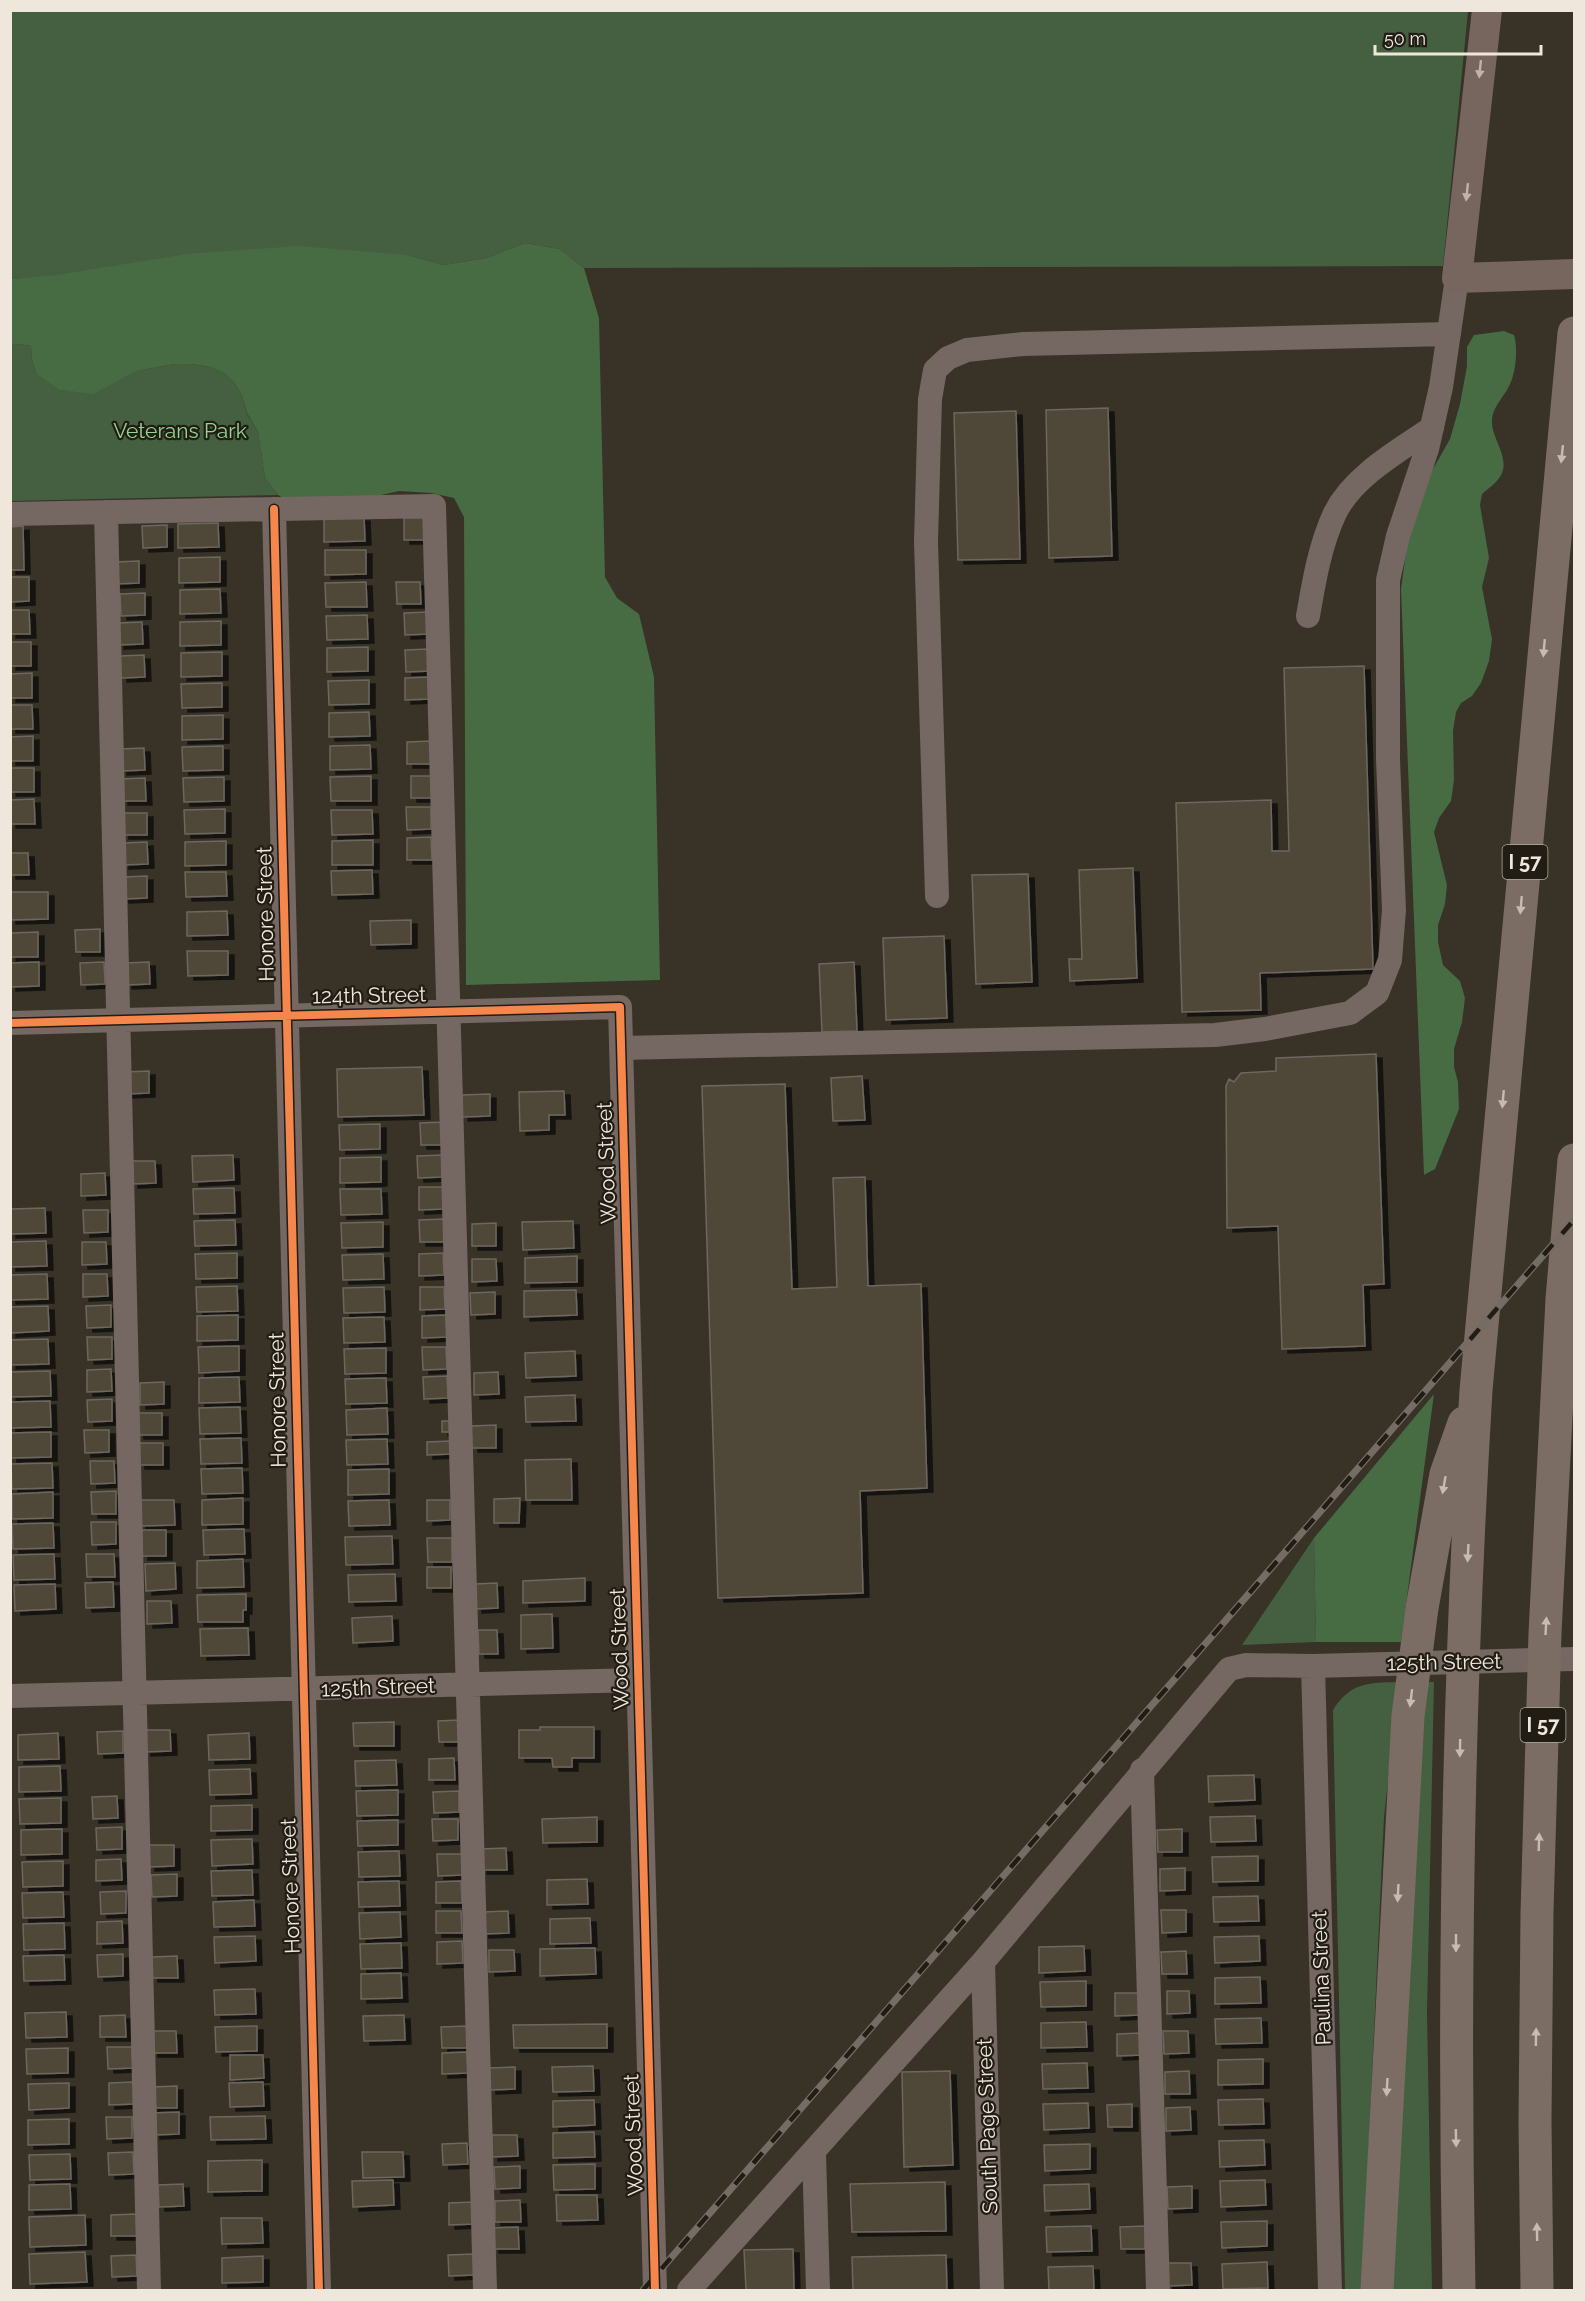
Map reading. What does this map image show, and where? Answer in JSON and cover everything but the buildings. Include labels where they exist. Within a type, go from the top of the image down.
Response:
[{"type":"highway","name":"I 57","points":[[1459,2290],[1455,2131],[1456,1912],[1462,1692],[1476,1390],[1575,333]]},
{"type":"highway","name":"I 57","points":[[1537,2290],[1535,2121],[1537,1913],[1545,1633],[1562,1299],[1575,1160]]},
{"type":"highway","points":[[1377,2290],[1408,1716],[1422,1608],[1446,1474],[1476,1390]]},
{"type":"main road","points":[[1487,10],[1457,278],[1575,274]]},
{"type":"street","points":[[621,1048],[1215,1035],[1265,1029],[1350,1013],[1377,993],[1390,960],[1394,909],[1388,748],[1388,580],[1398,536],[1428,449],[1457,278]]},
{"type":"street","points":[[936,896],[926,542],[930,399],[935,370],[948,358],[967,350],[1023,344],[1449,334]]},
{"type":"street","points":[[1308,616],[1317,566],[1336,511],[1367,475],[1432,428]]},
{"type":"street","points":[[10,514],[434,506],[485,2290]]},
{"type":"street","name":"Honore Street","points":[[274,509],[319,2290]]},
{"type":"street","points":[[106,512],[149,2290]]},
{"type":"street","name":"Wood Street","points":[[620,1007],[655,2290]]},
{"type":"street","name":"124th Street","points":[[10,1023],[620,1007]]},
{"type":"street","name":"125th Street","points":[[1142,1770],[1229,1669],[1246,1665],[1313,1666],[1575,1659]]},
{"type":"street","name":"Paulina Street","points":[[1313,1666],[1330,2290]]},
{"type":"street","name":"125th Street","points":[[10,1696],[638,1680]]},
{"type":"street","points":[[689,2290],[983,1962],[1142,1770]]},
{"type":"street","points":[[1142,1770],[1158,2290]]},
{"type":"street","name":"South Page Street","points":[[983,1962],[992,2290]]},
{"type":"street","points":[[814,2153],[818,2290]]},
{"type":"green space","points":[[11,11],[1468,11],[1443,266],[584,268],[560,249],[525,243],[486,258],[444,265],[407,255],[11,279]]},
{"type":"green space","points":[[525,243],[560,249],[584,268],[599,318],[605,577],[617,598],[639,614],[654,677],[660,980],[466,985],[464,517],[454,498],[431,493],[399,491],[359,500],[290,502],[278,495],[265,478],[258,432],[234,382],[224,373],[210,367],[175,364],[137,371],[93,394],[59,390],[37,374],[32,360],[31,346],[11,345],[11,279],[57,275],[187,254],[298,246],[407,255],[444,265],[486,258]]},
{"type":"green space","points":[[1504,331],[1514,335],[1515,366],[1508,388],[1496,406],[1492,427],[1504,464],[1502,474],[1497,481],[1482,494],[1480,505],[1489,558],[1482,587],[1492,639],[1489,661],[1481,683],[1472,696],[1461,703],[1456,712],[1453,731],[1454,780],[1451,801],[1439,818],[1434,832],[1447,885],[1445,904],[1438,925],[1438,942],[1443,965],[1460,981],[1465,998],[1462,1022],[1454,1049],[1459,1109],[1435,1169],[1424,1175],[1401,589],[1410,522],[1429,476],[1450,439],[1460,404],[1467,366],[1467,347],[1474,335]]},
{"type":"green space","name":"Veterans Park","points":[[10,345],[31,346],[32,360],[37,373],[59,390],[93,393],[137,371],[175,364],[210,367],[224,373],[234,382],[242,396],[247,414],[258,432],[265,478],[278,495],[11,501]]},
{"type":"green space","points":[[1434,1394],[1401,1642],[1316,1642],[1314,1538]]},
{"type":"green space","points":[[1314,1538],[1316,1642],[1242,1645]]},
{"type":"green space","points":[[1399,1682],[1384,1817],[1362,2290],[1345,2290],[1333,1710],[1347,1694],[1361,1686]]},
{"type":"green space","points":[[1421,1682],[1434,1682],[1427,2012],[1432,2290],[1387,2290]]},
{"type":"railway","points":[[643,2290],[1574,1220]]},
{"type":"cycle path","points":[[274,509],[319,2290]]},
{"type":"cycle path","points":[[10,1023],[620,1007],[655,2290]]}]
